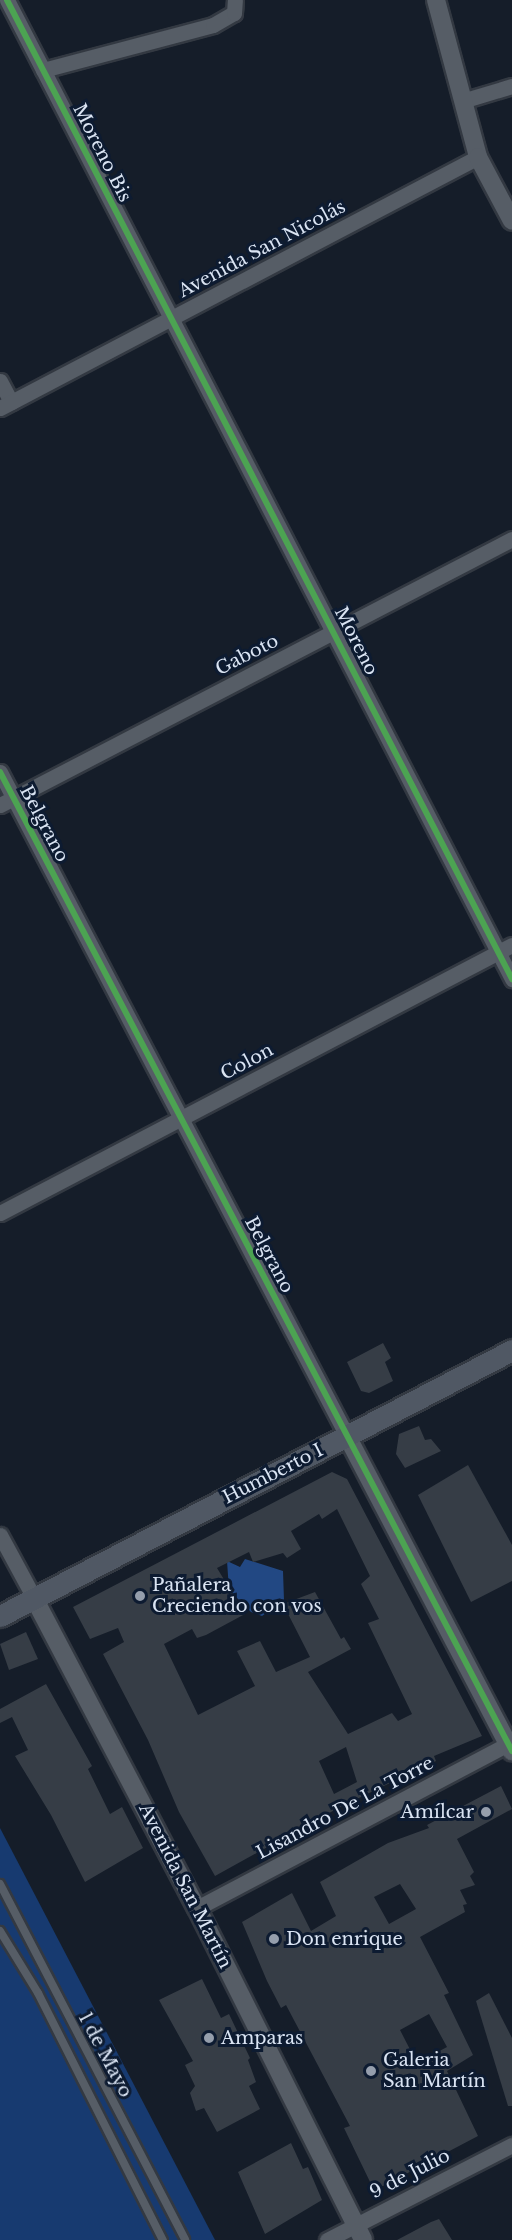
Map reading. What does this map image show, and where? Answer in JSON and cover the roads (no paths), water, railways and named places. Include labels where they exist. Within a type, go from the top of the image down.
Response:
[{"type":"main road","name":"Humberto I","points":[[0,1616],[512,1350]]},
{"type":"street","points":[[43,70],[213,24],[234,12],[235,0]]},
{"type":"street","points":[[436,0],[478,157],[512,220]]},
{"type":"street","name":"Moreno Bis","points":[[5,2],[43,70],[170,319]]},
{"type":"street","points":[[462,101],[512,86]]},
{"type":"street","name":"Avenida San Nicolás","points":[[5,405],[478,157]]},
{"type":"street","name":"Moreno","points":[[170,319],[505,949],[512,979]]},
{"type":"street","points":[[0,381],[5,405]]},
{"type":"street","name":"Gaboto","points":[[7,801],[512,539]]},
{"type":"street","name":"Belgrano","points":[[0,772],[7,801],[181,1119],[511,1746]]},
{"type":"street","name":"Colon","points":[[0,1213],[505,949]]},
{"type":"street","name":"Avenida San Martín","points":[[0,1535],[197,1908],[359,2232]]},
{"type":"street","name":"Lisandro De La Torre","points":[[197,1908],[511,1746]]},
{"type":"street","name":"9 de Julio","points":[[327,2240],[359,2232],[512,2145]]},
{"type":"lane","name":"1 de Mayo","points":[[0,1884],[185,2240]]},
{"type":"lane","name":"1 de Mayo","points":[[0,1931],[38,1993],[163,2240]]},
{"type":"place","name":"Pañalera Creciendo con vos","points":[[140,1596]]},
{"type":"place","name":"Amílcar","points":[[486,1812]]},
{"type":"place","name":"Don enrique","points":[[274,1939]]},
{"type":"place","name":"Amparas","points":[[209,2038]]},
{"type":"place","name":"Galeria San Martín","points":[[371,2071]]}]
